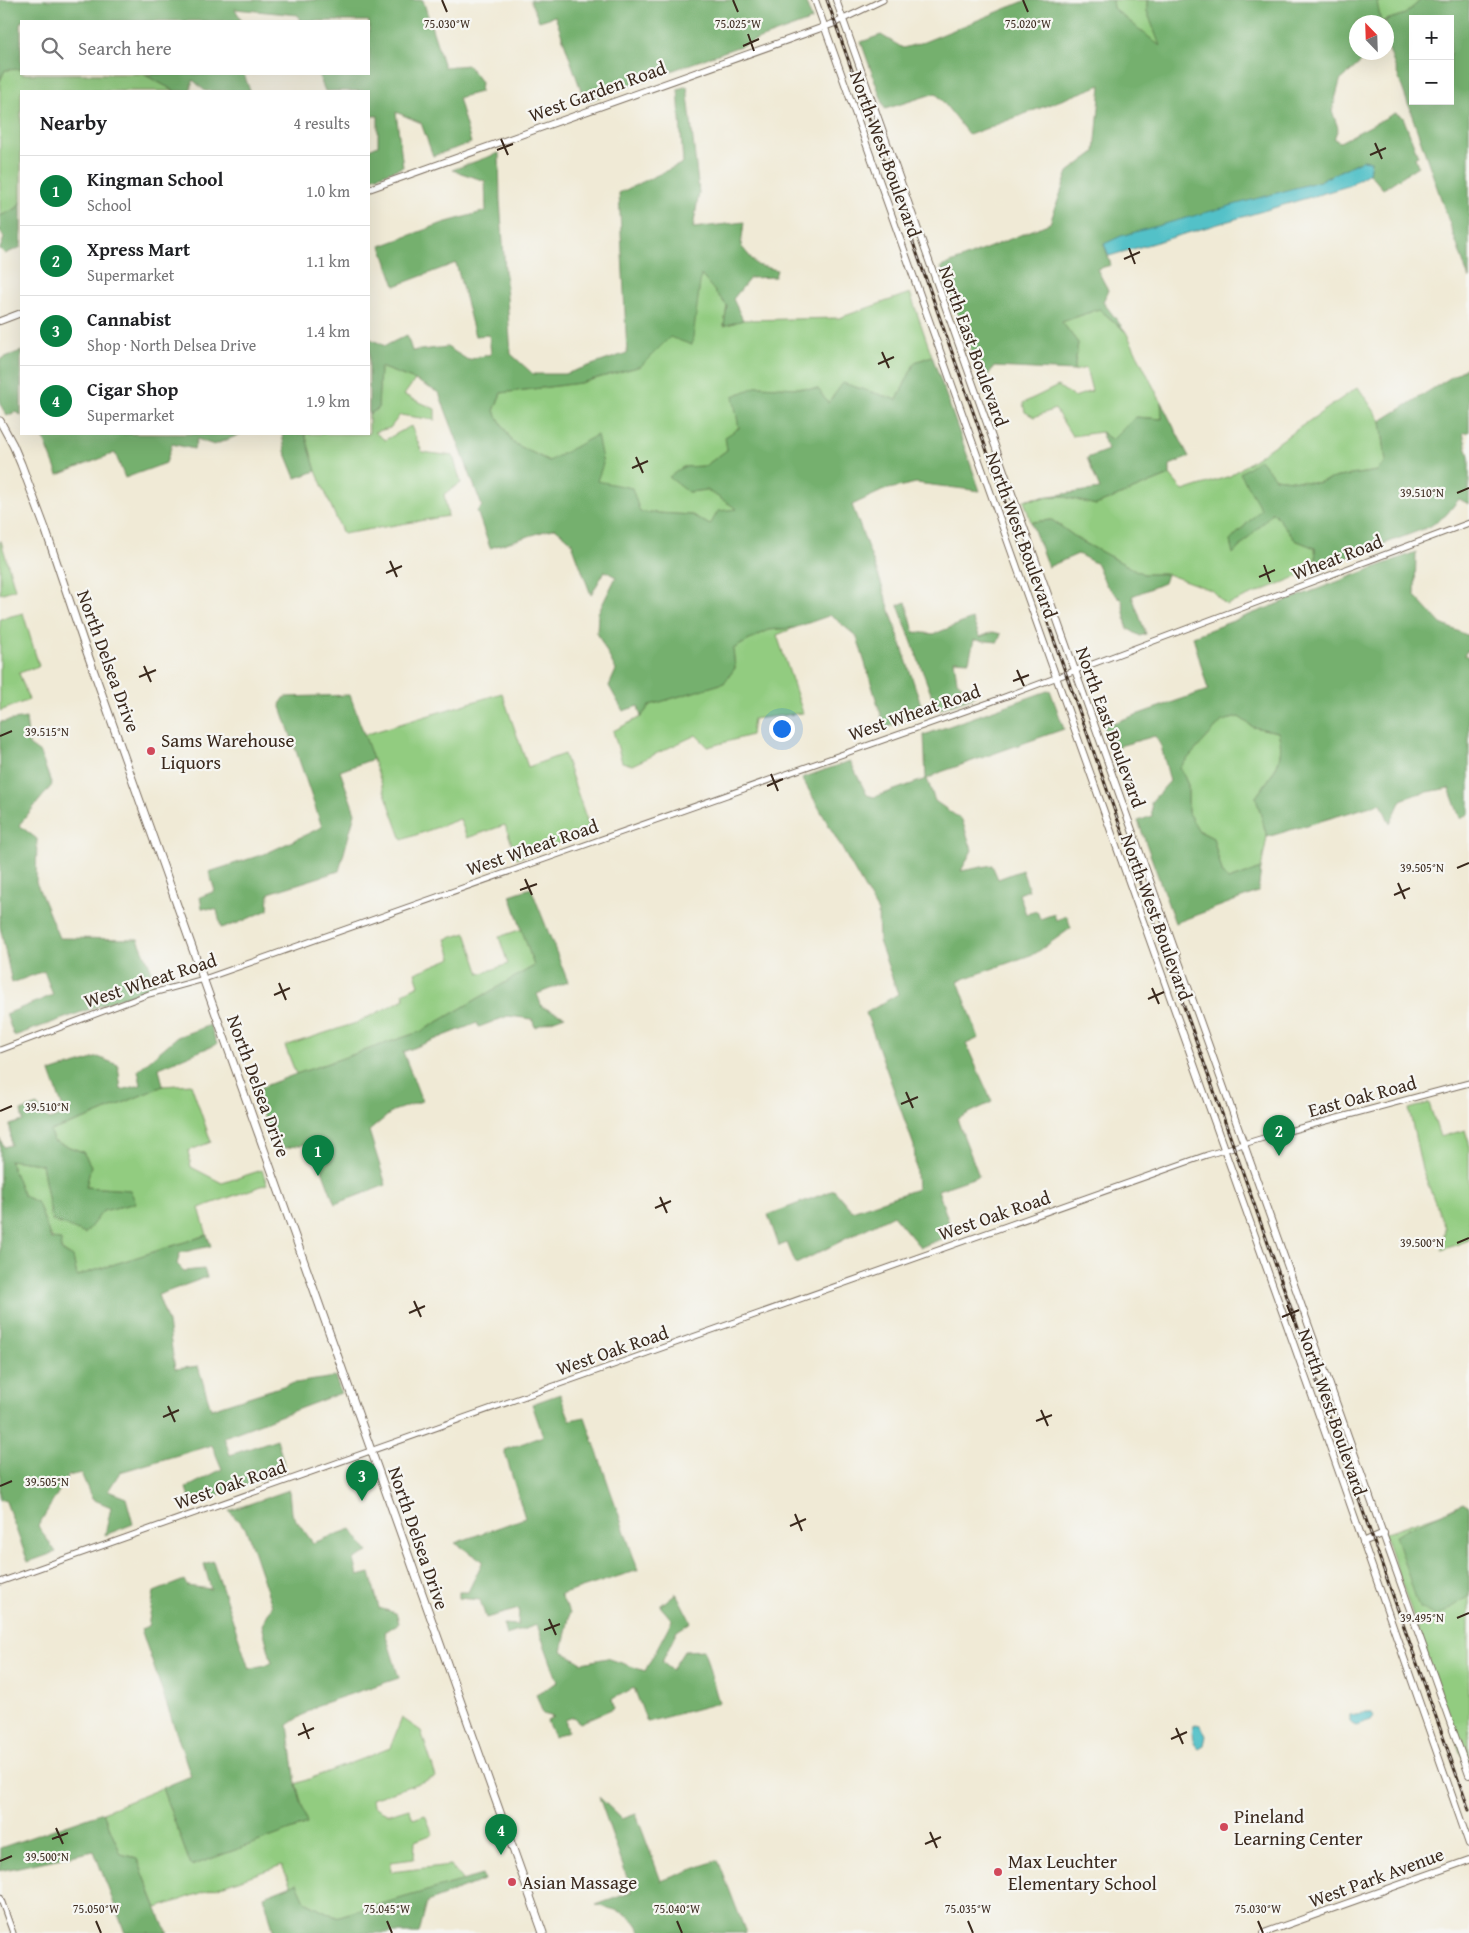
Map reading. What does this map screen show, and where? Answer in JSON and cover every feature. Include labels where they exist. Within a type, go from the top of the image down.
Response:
[{"type":"main road","name":"North West Boulevard","points":[[815,0],[1469,1844]]},
{"type":"main road","name":"North East Boulevard","points":[[836,0],[1469,1775]]},
{"type":"main road","name":"West Garden Road","points":[[370,189],[835,22]]},
{"type":"main road","points":[[0,321],[20,313]]},
{"type":"main road","name":"North Delsea Drive","points":[[0,421],[13,445],[42,522],[542,1933]]},
{"type":"main road","points":[[1362,1542],[1384,1533]]},
{"type":"main road","name":"West Park Avenue","points":[[1264,1933],[1469,1860]]},
{"type":"street","points":[[835,22],[843,20],[883,0]]},
{"type":"street","name":"Wheat Road","points":[[1074,671],[1469,523]]},
{"type":"street","name":"West Wheat Road","points":[[0,1050],[149,994],[204,979],[1074,671]]},
{"type":"street","name":"East Oak Road","points":[[1234,1146],[1469,1083]]},
{"type":"street","name":"West Oak Road","points":[[0,1582],[1234,1146]]},
{"type":"street","points":[[0,1897],[13,1933]]},
{"type":"green space","points":[[0,0],[423,0],[444,67],[468,65],[481,82],[480,92],[458,98],[471,143],[433,156],[421,123],[396,112],[403,167],[370,179],[370,149],[378,145],[378,116],[370,116],[370,90],[325,90],[318,75],[370,75],[370,20],[300,20],[298,15],[235,9],[241,20],[20,20],[20,69],[5,70],[0,81]]},
{"type":"green space","points":[[530,0],[805,0],[812,20],[585,102],[555,16],[539,21]]},
{"type":"green space","points":[[1027,0],[1112,0],[1113,8],[1160,46],[1147,11],[1147,0],[1387,0],[1377,2],[1380,15],[1349,15],[1349,60],[1363,60],[1340,81],[1332,111],[1338,128],[1334,139],[1340,142],[1395,113],[1403,117],[1418,156],[1415,157],[1418,166],[1383,189],[1369,173],[1371,161],[1362,160],[1320,181],[1104,244],[1111,265],[1097,269],[1108,290],[1103,302],[1126,332],[1099,309],[1062,322],[1078,343],[1074,371],[994,367],[985,379],[981,379],[941,267],[1050,223],[1068,172],[1095,152],[1101,85],[969,135],[936,93],[885,109],[861,42],[881,35],[903,48],[924,42]]},
{"type":"green space","points":[[1112,0],[1147,0],[1147,11],[1161,47],[1113,8]]},
{"type":"green space","points":[[1387,0],[1421,0],[1405,14],[1394,18],[1394,15],[1379,15],[1376,2]]},
{"type":"green space","points":[[1421,0],[1469,0],[1469,279],[1393,60],[1394,18],[1405,14]]},
{"type":"green space","points":[[20,69],[20,75],[145,75],[173,90],[20,90],[20,203],[17,208],[0,216],[0,81],[5,70]]},
{"type":"green space","points":[[145,75],[244,75],[250,90],[204,90],[193,80],[190,90],[173,90]]},
{"type":"green space","points":[[687,86],[699,193],[693,228],[744,222],[741,246],[757,265],[777,270],[775,277],[750,278],[733,299],[743,320],[724,326],[727,306],[701,275],[692,345],[670,337],[641,366],[580,383],[501,393],[494,411],[513,443],[549,461],[597,435],[603,464],[597,481],[632,488],[640,512],[692,515],[710,525],[718,511],[737,509],[707,490],[688,492],[669,477],[683,467],[705,466],[727,450],[725,437],[739,428],[733,396],[758,386],[818,389],[828,403],[843,383],[897,400],[915,362],[932,356],[980,491],[916,483],[884,490],[852,505],[880,580],[924,714],[885,728],[857,637],[831,615],[794,628],[768,630],[733,649],[735,668],[724,683],[650,705],[641,717],[638,706],[623,711],[609,686],[616,670],[597,633],[598,613],[616,577],[605,571],[591,595],[571,541],[555,528],[490,548],[477,511],[482,506],[439,393],[415,380],[380,367],[378,409],[370,413],[370,338],[385,346],[407,335],[412,351],[447,347],[468,360],[491,354],[489,335],[475,336],[456,263],[395,286],[381,246],[443,223],[486,211],[485,181],[452,170],[499,153],[500,200],[511,354],[533,374],[565,374],[627,353],[619,193],[683,163],[678,89]]},
{"type":"green space","points":[[20,203],[20,247],[5,254],[0,249],[4,238],[0,231],[0,216],[17,208]]},
{"type":"green space","points":[[701,274],[727,306],[724,326],[743,320],[839,318],[910,293],[932,356],[915,362],[897,400],[844,384],[828,404],[818,389],[758,386],[727,450],[705,466],[683,467],[688,492],[707,490],[738,509],[710,525],[692,515],[640,512],[597,481],[549,461],[513,443],[494,411],[501,393],[580,383],[641,366],[670,337]]},
{"type":"green space","points":[[1099,309],[1126,332],[1161,402],[1163,419],[1135,417],[1112,440],[1101,432],[1072,436],[1055,409],[1034,417],[1025,412],[1023,403],[1058,386],[1074,397],[1092,391],[1086,368],[1074,371],[1078,343],[1062,322]]},
{"type":"green space","points":[[20,351],[20,414],[15,412],[7,416],[0,404],[0,359]]},
{"type":"green space","points":[[1469,366],[1469,432],[1463,433],[1469,457],[1469,504],[1459,499],[1446,515],[1429,527],[1317,569],[1315,548],[1295,540],[1273,512],[1233,554],[1230,541],[1261,509],[1240,473],[1260,459],[1275,478],[1316,483],[1338,477],[1377,471],[1386,462],[1381,421]]},
{"type":"green space","points":[[380,367],[415,380],[404,395],[435,409],[435,420],[400,415],[390,428],[374,432],[385,440],[411,426],[422,452],[453,456],[461,483],[444,494],[448,516],[343,534],[316,471],[305,435],[370,435],[370,413],[378,409]]},
{"type":"green space","points":[[1358,387],[1381,421],[1386,462],[1377,471],[1338,477],[1316,483],[1275,478],[1261,509],[1230,541],[1234,553],[1273,511],[1295,540],[1315,548],[1317,569],[1226,605],[1211,590],[1167,574],[1143,574],[1081,541],[1052,520],[1031,522],[1024,500],[1061,496],[1096,505],[1170,475],[1183,491],[1230,476]]},
{"type":"green space","points":[[1161,402],[1189,457],[1170,465],[1170,475],[1096,505],[1061,496],[1027,499],[1100,489],[1087,458],[1108,450],[1101,432],[1112,440],[1135,417],[1162,419]]},
{"type":"green space","points":[[42,435],[239,435],[214,445],[197,439],[194,449],[172,444],[166,463],[125,478],[115,453],[58,475]]},
{"type":"green space","points":[[282,435],[305,435],[316,471],[296,478],[285,451]]},
{"type":"green space","points":[[1052,520],[1081,541],[1143,574],[1167,574],[1164,583],[1132,596],[1146,634],[1140,636],[1127,628],[1122,601],[1106,585],[1097,564],[1078,554],[1048,567],[1031,522]]},
{"type":"green space","points":[[0,541],[15,589],[0,594]]},
{"type":"green space","points":[[1416,552],[1415,596],[1441,624],[1469,636],[1469,648],[1464,655],[1469,657],[1469,814],[1460,818],[1449,788],[1417,794],[1401,800],[1390,824],[1381,803],[1267,837],[1256,797],[1279,760],[1280,742],[1278,732],[1253,727],[1239,717],[1222,721],[1180,767],[1188,785],[1188,813],[1199,831],[1213,838],[1223,875],[1228,880],[1261,869],[1258,892],[1175,923],[1138,821],[1152,816],[1151,802],[1170,781],[1161,746],[1155,736],[1112,748],[1104,726],[1208,690],[1193,636]]},
{"type":"green space","points":[[906,602],[914,632],[934,634],[972,619],[980,637],[993,632],[1001,634],[998,642],[974,640],[969,661],[954,660],[957,681],[975,696],[937,710],[898,605]]},
{"type":"green space","points":[[23,613],[39,666],[19,673],[29,700],[0,711],[0,619]]},
{"type":"green space","points":[[794,628],[777,635],[803,713],[753,719],[751,735],[708,747],[696,735],[632,765],[622,762],[613,731],[641,717],[650,705],[724,683],[735,668],[733,649],[768,630]]},
{"type":"green space","points":[[1050,690],[1064,729],[941,772],[927,779],[935,801],[962,820],[972,850],[961,871],[992,865],[998,879],[1022,870],[1029,890],[1019,894],[1026,914],[1037,911],[1040,919],[1054,914],[1056,920],[1067,916],[1071,928],[1036,953],[958,981],[979,1038],[966,1044],[992,1102],[957,1119],[979,1176],[938,1190],[953,1235],[920,1247],[893,1215],[796,1264],[787,1243],[779,1246],[768,1215],[834,1190],[852,1211],[917,1189],[914,1146],[866,1013],[898,994],[879,941],[878,912],[802,778],[850,761],[867,795],[874,797],[926,779],[924,735]]},
{"type":"green space","points":[[502,693],[528,767],[564,754],[591,832],[517,858],[505,825],[467,838],[460,819],[402,840],[364,735]]},
{"type":"green space","points":[[350,695],[373,759],[340,771],[355,813],[339,871],[269,893],[268,910],[221,928],[217,910],[202,908],[200,897],[215,891],[209,872],[267,853],[322,827],[280,704],[285,697]]},
{"type":"green space","points":[[1239,717],[1253,727],[1278,732],[1280,751],[1276,767],[1256,797],[1267,837],[1261,869],[1228,880],[1223,875],[1213,838],[1199,831],[1188,813],[1188,785],[1180,767],[1222,721]]},
{"type":"green space","points":[[26,718],[29,745],[40,753],[52,785],[19,825],[37,839],[36,882],[59,938],[138,939],[158,985],[14,1036],[6,1014],[53,995],[44,971],[12,983],[0,926],[0,722]]},
{"type":"green space","points":[[531,888],[568,982],[537,994],[542,1007],[565,1016],[535,1027],[532,1019],[508,1016],[479,1027],[477,1023],[403,1052],[422,1101],[393,1111],[369,1131],[386,1185],[335,1204],[312,1143],[275,1150],[254,1090],[422,1031],[534,966],[510,895]]},
{"type":"green space","points":[[522,929],[534,966],[422,1031],[296,1074],[285,1046],[356,1023],[405,999],[403,993],[419,985],[415,973],[452,958],[446,939],[466,933],[480,974],[508,964],[499,937]]},
{"type":"green space","points":[[210,1025],[217,1044],[159,1068],[163,1086],[88,1118],[50,1131],[53,1141],[83,1152],[91,1166],[86,1187],[130,1190],[136,1203],[103,1211],[85,1234],[52,1220],[42,1164],[9,1160],[24,1196],[38,1203],[51,1239],[61,1240],[61,1250],[73,1257],[77,1276],[207,1235],[211,1246],[180,1253],[177,1264],[184,1271],[204,1269],[207,1277],[158,1295],[168,1323],[175,1369],[198,1366],[211,1409],[289,1384],[335,1377],[341,1393],[224,1437],[230,1455],[277,1439],[286,1471],[191,1504],[186,1488],[222,1469],[212,1445],[120,1472],[108,1491],[126,1498],[133,1524],[105,1535],[111,1507],[92,1499],[81,1473],[68,1476],[38,1526],[56,1552],[28,1562],[5,1499],[0,1500],[0,1139],[4,1147],[11,1145],[10,1125],[23,1121],[21,1111],[37,1105],[49,1120],[65,1114],[50,1072],[98,1057],[118,1065],[121,1090],[141,1085],[138,1070],[177,1037]]},
{"type":"green space","points":[[191,1084],[211,1142],[188,1151],[191,1167],[222,1183],[262,1170],[267,1184],[199,1208],[207,1235],[77,1276],[73,1257],[54,1241],[38,1203],[24,1196],[9,1160],[42,1164],[52,1220],[85,1233],[103,1211],[135,1203],[130,1190],[86,1187],[91,1166],[83,1152],[53,1141],[50,1131],[88,1118],[163,1086]]},
{"type":"green space","points":[[1429,1103],[1440,1137],[1465,1130],[1469,1143],[1469,1240],[1442,1250],[1445,1228],[1422,1169],[1409,1109]]},
{"type":"green space","points":[[560,1394],[570,1420],[585,1417],[638,1570],[560,1595],[570,1613],[562,1651],[582,1663],[607,1658],[645,1671],[672,1620],[660,1606],[676,1593],[691,1622],[677,1631],[662,1662],[672,1670],[684,1651],[704,1650],[719,1703],[647,1722],[634,1688],[612,1699],[614,1708],[580,1723],[573,1717],[565,1720],[568,1731],[554,1737],[547,1721],[554,1717],[543,1714],[536,1694],[558,1682],[537,1625],[506,1635],[503,1624],[518,1625],[519,1609],[486,1618],[480,1600],[459,1598],[459,1592],[468,1592],[483,1561],[455,1543],[525,1518],[504,1450],[543,1436],[532,1404]]},
{"type":"green space","points":[[289,1490],[291,1513],[313,1543],[351,1529],[368,1552],[354,1559],[358,1576],[370,1573],[379,1608],[396,1613],[399,1623],[385,1632],[399,1678],[318,1705],[288,1725],[296,1784],[307,1824],[191,1866],[162,1788],[191,1776],[141,1629],[148,1626],[154,1592],[184,1580],[187,1586],[211,1589],[204,1564],[213,1561],[249,1669],[272,1663],[262,1625],[272,1606],[246,1529],[229,1511]]},
{"type":"green space","points":[[1463,1503],[1469,1507],[1469,1596],[1438,1617],[1419,1608],[1395,1535]]},
{"type":"green space","points":[[1469,1510],[1469,1775],[1384,1533],[1448,1511]]},
{"type":"green space","points":[[402,1718],[421,1731],[436,1777],[372,1799],[373,1806],[389,1814],[409,1808],[413,1819],[425,1815],[433,1834],[415,1841],[414,1859],[391,1862],[391,1872],[450,1865],[463,1881],[336,1917],[305,1901],[297,1884],[291,1886],[282,1865],[157,1908],[137,1858],[121,1854],[103,1812],[162,1788],[191,1866],[307,1824],[296,1784],[390,1748]]},
{"type":"green space","points":[[599,1797],[622,1819],[636,1814],[661,1881],[718,1860],[746,1933],[713,1933],[712,1931],[707,1933],[641,1933],[634,1920],[629,1916],[596,1905],[632,1892]]},
{"type":"green space","points":[[103,1812],[121,1854],[137,1858],[164,1927],[169,1933],[125,1933],[94,1851],[0,1871],[0,1848]]},
{"type":"green space","points":[[482,1875],[484,1880],[427,1902],[419,1933],[274,1933],[264,1896],[297,1883],[305,1901],[336,1917]]},
{"type":"water","points":[[1362,160],[1371,161],[1369,173],[1348,186],[1109,256],[1104,244],[1121,236],[1320,181]]},
{"type":"water","points":[[1371,1712],[1374,1716],[1371,1720],[1356,1725],[1350,1722],[1350,1715]]},
{"type":"water","points":[[1195,1724],[1201,1725],[1206,1736],[1204,1745],[1199,1748],[1192,1737]]},
{"type":"railway","points":[[827,0],[1469,1810]]},
{"type":"place","name":"Sams Warehouse Liquors","points":[[151,751]]},
{"type":"place","name":"Xpress Mart","points":[[1279,1156]]},
{"type":"place","name":"Kingman School","points":[[318,1176]]},
{"type":"place","name":"Cannabist","points":[[362,1501]]},
{"type":"place","name":"Pineland Learning Center","points":[[1224,1827]]},
{"type":"place","name":"Cigar Shop","points":[[501,1855]]},
{"type":"place","name":"Max Leuchter Elementary School","points":[[998,1872]]},
{"type":"place","name":"Asian Massage","points":[[512,1882]]}]
